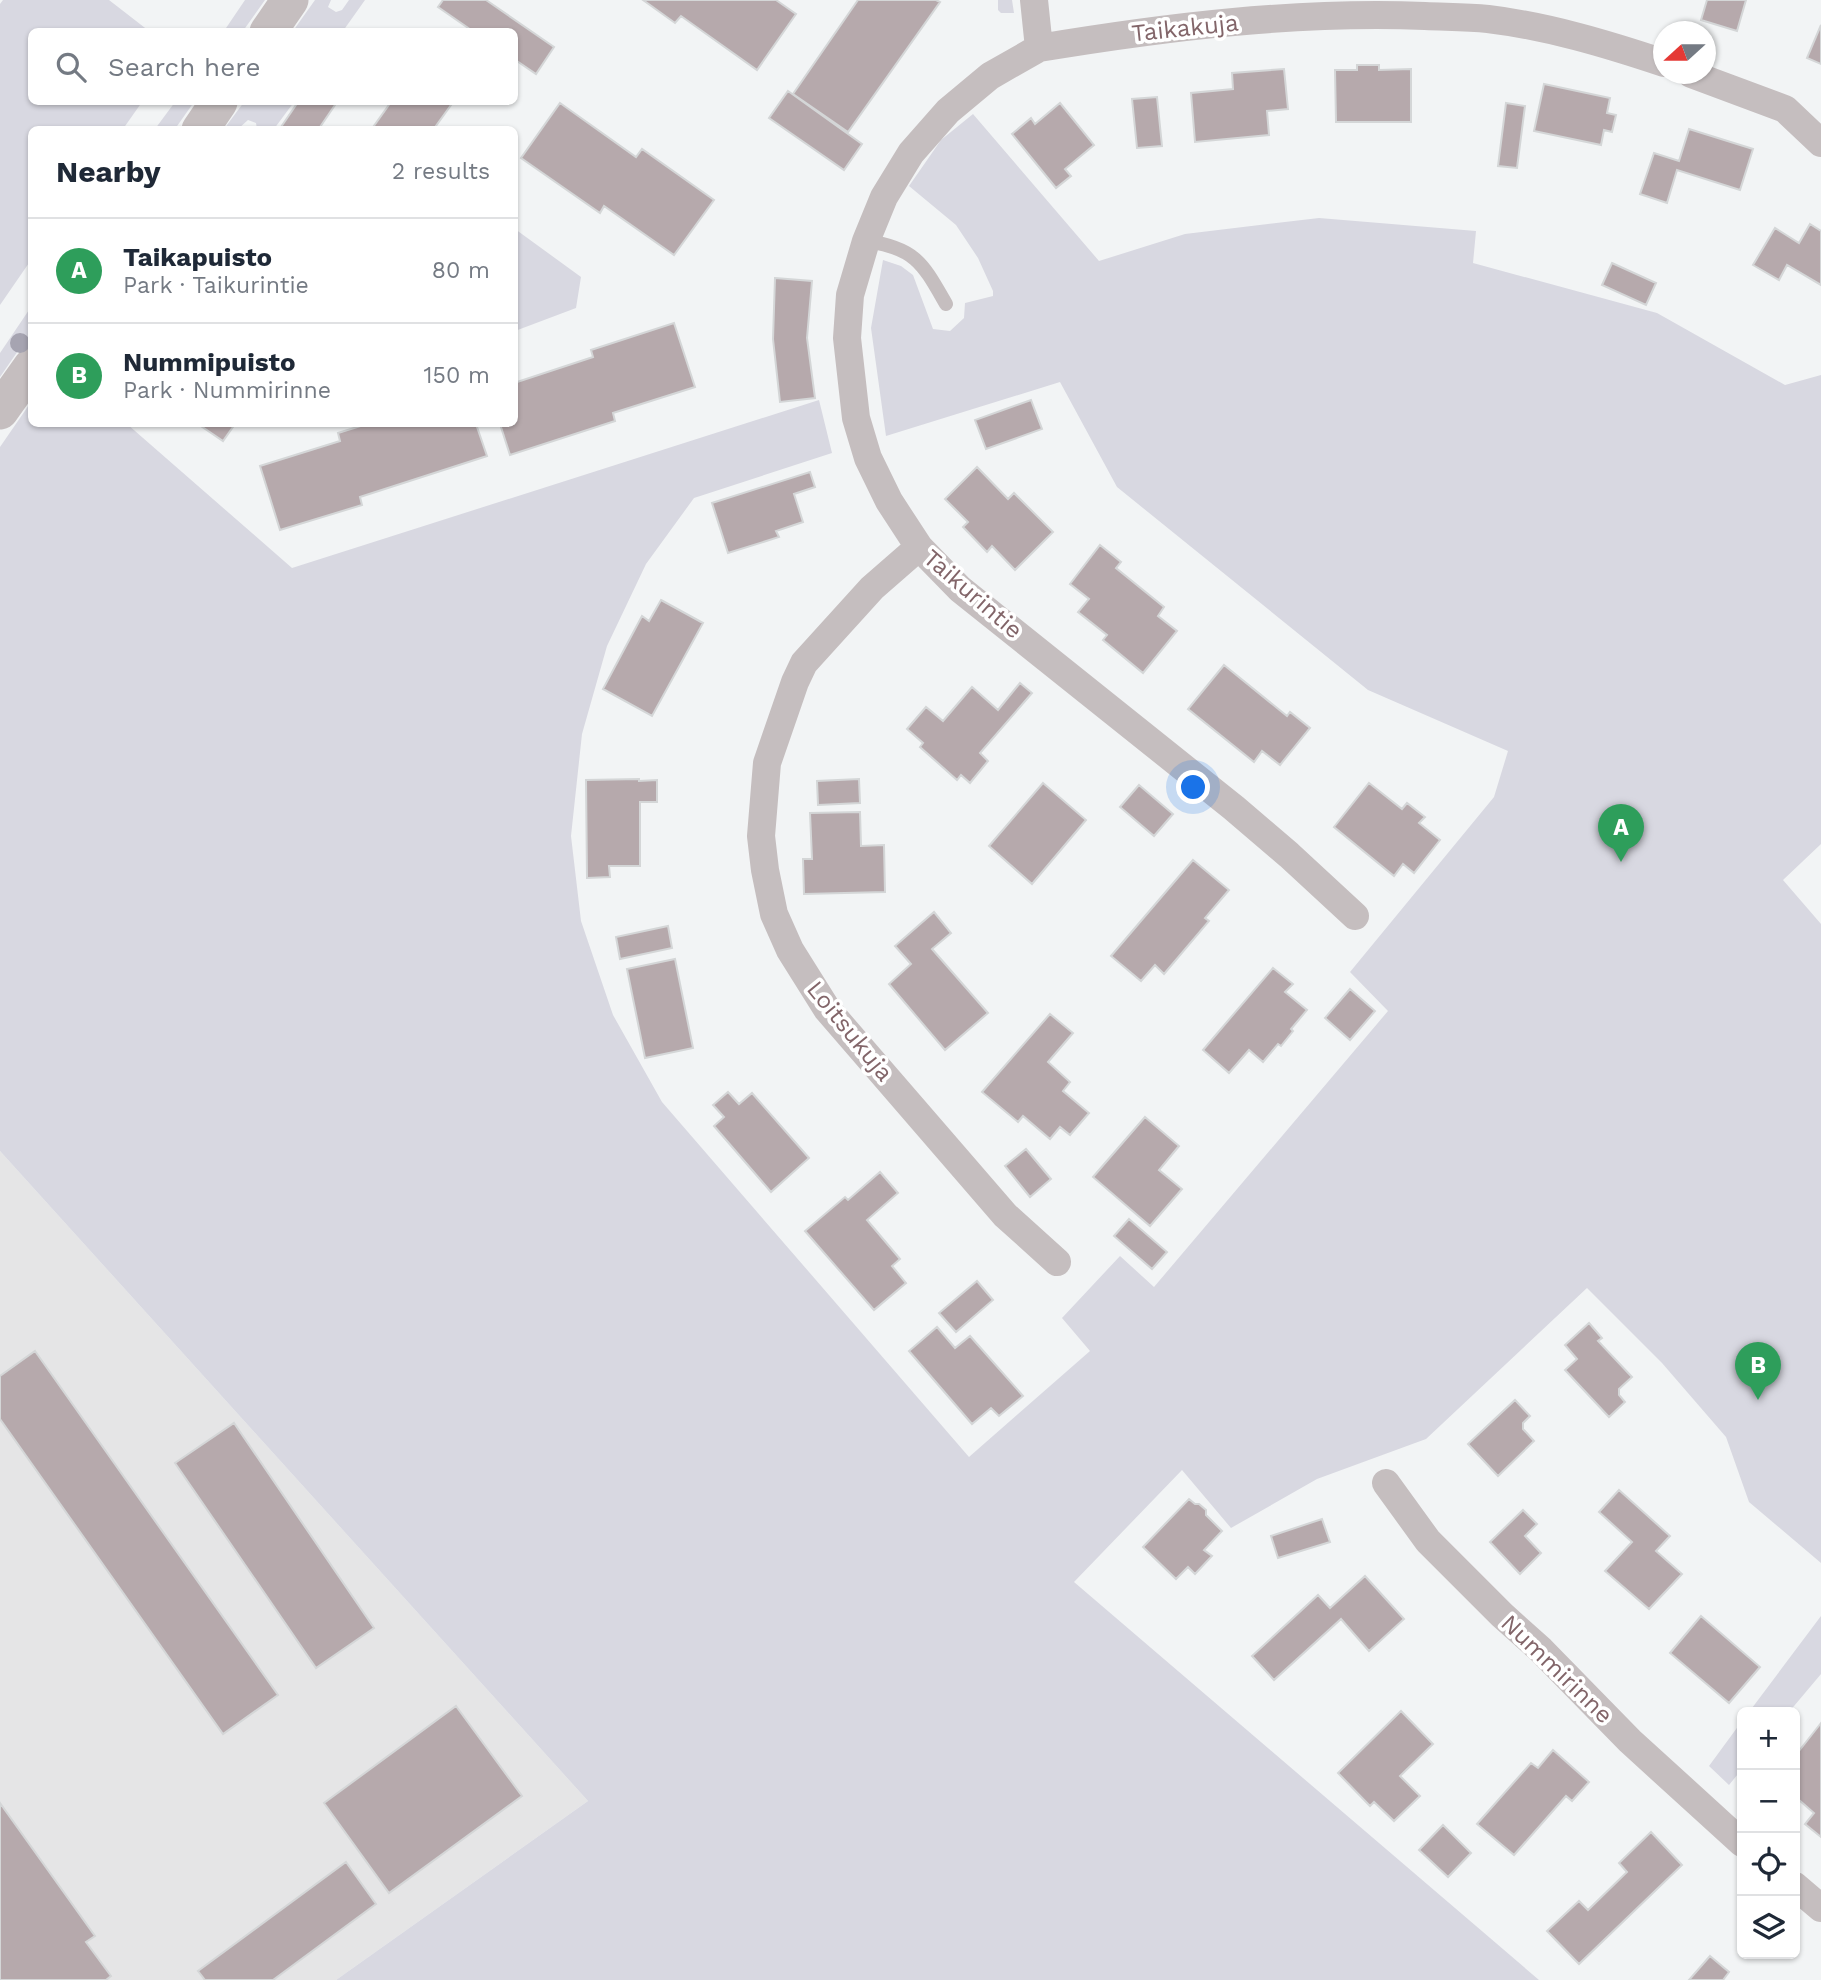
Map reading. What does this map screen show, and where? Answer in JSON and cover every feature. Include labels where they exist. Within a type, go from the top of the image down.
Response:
[{"type":"street","points":[[271,28],[290,0]]},
{"type":"street","points":[[1034,0],[1038,48]]},
{"type":"street","name":"Taikakuja","points":[[1038,48],[1181,27],[1304,16],[1377,14],[1489,19],[1603,44],[1653,60]]},
{"type":"street","name":"Taikurintie","points":[[1038,48],[990,76],[948,111],[911,153],[884,197],[866,241],[850,295],[847,338],[856,418],[868,458],[889,501],[919,547],[960,589],[1234,808],[1355,916]]},
{"type":"street","points":[[1716,83],[1785,109],[1821,142]]},
{"type":"street","points":[[203,126],[217,105]]},
{"type":"street","points":[[0,411],[28,372]]},
{"type":"street","name":"Loitsukuja","points":[[919,547],[872,588],[804,663],[766,763],[761,836],[765,870],[774,914],[790,950],[827,1009],[1005,1215],[1057,1262]]},
{"type":"street","name":"Nummirinne","points":[[1386,1483],[1428,1541],[1630,1741],[1737,1838]]},
{"type":"street","points":[[1800,1890],[1821,1908]]},
{"type":"lane","points":[[866,241],[910,254],[927,271],[946,304]]},
{"type":"shaded area","points":[[3,0],[109,0],[145,28],[28,28],[28,105],[140,105],[125,126],[28,126],[28,264],[0,305],[0,4]]},
{"type":"shaded area","points":[[245,0],[265,0],[245,28],[226,28]]},
{"type":"shaded area","points":[[315,0],[331,0],[328,7],[336,12],[342,10],[349,0],[365,0],[345,28],[295,28]]},
{"type":"shaded area","points":[[998,0],[1012,0],[1014,13],[1001,13],[998,10]]},
{"type":"shaded area","points":[[173,105],[192,105],[177,126],[157,126]]},
{"type":"shaded area","points":[[242,105],[292,105],[276,126],[256,126],[256,123],[248,120],[241,126],[226,126]]},
{"type":"shaded area","points":[[973,114],[1099,261],[1185,234],[1319,218],[1476,231],[1473,263],[1657,313],[1785,385],[1821,375],[1821,844],[1783,880],[1821,924],[1821,1563],[1749,1502],[1726,1437],[1662,1363],[1587,1288],[1426,1439],[1317,1479],[1231,1528],[1182,1470],[1074,1582],[1539,1980],[336,1980],[588,1801],[0,1151],[0,447],[28,406],[28,427],[130,427],[292,568],[819,400],[832,453],[694,498],[646,564],[607,646],[582,734],[571,836],[581,921],[613,1015],[662,1102],[969,1457],[1090,1351],[1062,1318],[1120,1256],[1154,1287],[1388,1011],[1350,972],[1494,797],[1508,751],[1368,690],[1117,487],[1060,382],[886,436],[871,328],[883,260],[901,266],[913,275],[933,329],[950,331],[964,318],[965,303],[993,296],[978,258],[956,225],[909,186],[941,140]]},
{"type":"shaded area","points":[[518,231],[581,277],[576,308],[518,330]]},
{"type":"shaded area","points":[[28,311],[28,336],[0,377],[0,353]]},
{"type":"shaded area","points":[[0,1151],[588,1801],[336,1980],[0,1980]]},
{"type":"shaded area","points":[[1821,1616],[1821,1674],[1793,1707],[1753,1707]]},
{"type":"shaded area","points":[[1737,1728],[1737,1775],[1729,1785],[1709,1766]]},
{"type":"building","points":[[443,0],[486,0],[554,47],[536,74],[518,62],[518,28],[468,28],[438,7]]},
{"type":"building","points":[[643,0],[776,0],[796,14],[757,70],[681,16],[675,23]]},
{"type":"building","points":[[858,0],[940,2],[848,132],[793,94]]},
{"type":"building","points":[[1707,0],[1746,0],[1737,31],[1716,25],[1716,21],[1701,20]]},
{"type":"building","points":[[1821,25],[1821,64],[1807,58]]},
{"type":"building","points":[[1357,65],[1379,65],[1379,70],[1411,69],[1411,122],[1336,122],[1335,70],[1357,70]]},
{"type":"building","points":[[1284,69],[1288,109],[1267,111],[1269,135],[1195,142],[1191,93],[1233,89],[1232,73]]},
{"type":"building","points":[[1544,84],[1610,98],[1607,113],[1616,115],[1612,132],[1604,130],[1601,145],[1534,131]]},
{"type":"building","points":[[788,91],[862,144],[844,170],[769,118]]},
{"type":"building","points":[[1157,97],[1162,146],[1137,148],[1132,99]]},
{"type":"building","points":[[560,103],[636,157],[642,149],[714,200],[674,255],[604,206],[600,213],[521,158]]},
{"type":"building","points":[[1060,103],[1094,145],[1065,169],[1071,176],[1056,188],[1012,134],[1031,118],[1035,124]]},
{"type":"building","points":[[1506,103],[1525,106],[1517,168],[1498,166]]},
{"type":"building","points":[[296,105],[335,105],[321,126],[282,126]]},
{"type":"building","points":[[389,105],[451,105],[436,126],[374,126]]},
{"type":"building","points":[[1689,129],[1753,149],[1740,190],[1677,170],[1667,203],[1640,194],[1654,153],[1679,161]]},
{"type":"building","points":[[1810,224],[1821,231],[1821,285],[1787,265],[1779,280],[1753,265],[1775,228],[1799,243]]},
{"type":"building","points":[[1612,263],[1656,283],[1646,305],[1602,285]]},
{"type":"building","points":[[775,278],[812,281],[807,338],[815,398],[780,402],[773,339]]},
{"type":"building","points":[[674,323],[695,387],[613,413],[615,421],[510,455],[501,427],[518,427],[518,382],[593,357],[591,350]]},
{"type":"building","points":[[1031,400],[1042,429],[986,449],[975,420]]},
{"type":"building","points":[[202,427],[233,427],[223,441]]},
{"type":"building","points":[[357,427],[477,427],[487,456],[360,497],[362,505],[280,530],[260,466],[340,441],[338,433]]},
{"type":"building","points":[[977,467],[1008,499],[1014,493],[1053,532],[1015,570],[992,546],[987,552],[963,527],[968,522],[945,499]]},
{"type":"building","points":[[810,472],[815,487],[794,494],[803,522],[776,531],[779,537],[728,553],[712,503]]},
{"type":"building","points":[[1100,545],[1121,562],[1116,568],[1164,607],[1158,616],[1177,631],[1143,673],[1103,640],[1107,635],[1078,612],[1089,599],[1070,584]]},
{"type":"building","points":[[661,600],[703,623],[652,716],[603,689],[642,616],[649,621]]},
{"type":"building","points":[[1224,665],[1287,716],[1290,712],[1310,728],[1280,765],[1262,751],[1254,762],[1188,709]]},
{"type":"building","points":[[1020,683],[1032,693],[980,753],[988,761],[970,783],[961,775],[957,780],[920,747],[923,743],[907,729],[926,707],[943,721],[972,687],[998,710]]},
{"type":"building","points":[[859,779],[860,803],[818,805],[817,781]]},
{"type":"building","points":[[586,780],[657,780],[657,802],[640,802],[640,866],[609,866],[610,877],[587,878]]},
{"type":"building","points":[[1043,783],[1086,820],[1032,884],[989,846]]},
{"type":"building","points":[[1369,783],[1402,809],[1407,803],[1425,817],[1419,823],[1440,840],[1414,873],[1403,864],[1394,876],[1334,827]]},
{"type":"building","points":[[1139,785],[1173,814],[1154,836],[1120,807]]},
{"type":"building","points":[[860,812],[861,846],[884,845],[885,892],[804,894],[803,859],[812,859],[810,813]]},
{"type":"building","points":[[1193,860],[1229,890],[1205,918],[1209,921],[1164,974],[1155,965],[1141,981],[1111,956]]},
{"type":"building","points":[[934,912],[951,933],[932,949],[988,1013],[945,1050],[889,984],[911,964],[895,946]]},
{"type":"building","points":[[668,926],[672,948],[620,959],[616,937]]},
{"type":"building","points":[[675,959],[693,1048],[645,1058],[627,969]]},
{"type":"building","points":[[1273,968],[1293,984],[1285,992],[1307,1010],[1281,1046],[1278,1044],[1263,1062],[1249,1050],[1229,1073],[1203,1050]]},
{"type":"building","points":[[1350,989],[1375,1011],[1350,1040],[1325,1018]]},
{"type":"building","points":[[1050,1014],[1073,1033],[1048,1062],[1070,1082],[1063,1091],[1089,1113],[1070,1135],[1060,1127],[1050,1139],[1023,1116],[1018,1122],[982,1092]]},
{"type":"building","points":[[728,1092],[739,1104],[752,1093],[809,1158],[771,1192],[714,1126],[724,1117],[713,1105]]},
{"type":"building","points":[[1145,1117],[1179,1146],[1159,1170],[1182,1189],[1150,1226],[1093,1177]]},
{"type":"building","points":[[1026,1149],[1051,1179],[1030,1197],[1005,1166]]},
{"type":"building","points":[[880,1172],[898,1193],[867,1220],[900,1259],[892,1266],[906,1283],[874,1310],[805,1231],[845,1197],[848,1200]]},
{"type":"building","points":[[1129,1219],[1167,1252],[1152,1269],[1114,1236]]},
{"type":"building","points":[[977,1281],[993,1300],[956,1332],[939,1313]]},
{"type":"building","points":[[1589,1323],[1602,1338],[1598,1341],[1632,1377],[1619,1389],[1619,1395],[1625,1402],[1609,1417],[1565,1370],[1577,1359],[1565,1345]]},
{"type":"building","points":[[937,1327],[955,1348],[970,1336],[1023,1396],[999,1416],[991,1408],[972,1424],[909,1351]]},
{"type":"building","points":[[35,1351],[278,1695],[223,1734],[0,1419],[0,1376]]},
{"type":"building","points":[[1515,1400],[1530,1416],[1523,1423],[1523,1429],[1534,1441],[1498,1476],[1468,1444]]},
{"type":"building","points":[[234,1423],[374,1628],[316,1668],[175,1463]]},
{"type":"building","points":[[1619,1490],[1670,1536],[1656,1551],[1682,1574],[1649,1609],[1605,1571],[1632,1542],[1599,1512]]},
{"type":"building","points":[[1189,1499],[1206,1510],[1206,1515],[1222,1531],[1204,1550],[1212,1556],[1195,1574],[1188,1567],[1176,1579],[1143,1547]]},
{"type":"building","points":[[1523,1510],[1537,1524],[1525,1536],[1541,1553],[1520,1574],[1490,1542]]},
{"type":"building","points":[[1322,1519],[1330,1542],[1278,1558],[1271,1536]]},
{"type":"building","points":[[1365,1576],[1404,1619],[1369,1651],[1341,1619],[1274,1680],[1252,1656],[1318,1595],[1330,1608]]},
{"type":"building","points":[[1701,1616],[1760,1667],[1729,1703],[1670,1653]]},
{"type":"building","points":[[456,1706],[522,1796],[389,1893],[324,1803]]},
{"type":"building","points":[[1401,1711],[1433,1744],[1400,1776],[1420,1796],[1394,1821],[1374,1802],[1370,1806],[1338,1773]]},
{"type":"building","points":[[1821,1723],[1821,1837],[1805,1824],[1814,1813],[1800,1801],[1800,1750]]},
{"type":"building","points":[[1553,1750],[1589,1782],[1572,1801],[1566,1796],[1514,1855],[1477,1824],[1531,1763],[1538,1768]]},
{"type":"building","points":[[0,1803],[95,1936],[86,1942],[111,1976],[106,1980],[0,1980]]},
{"type":"building","points":[[1443,1825],[1471,1853],[1448,1877],[1419,1850]]},
{"type":"building","points":[[1651,1832],[1682,1865],[1579,1964],[1547,1931],[1579,1901],[1588,1910],[1627,1872],[1619,1863]]},
{"type":"building","points":[[346,1862],[376,1904],[273,1980],[205,1980],[198,1971]]},
{"type":"building","points":[[1710,1956],[1729,1972],[1723,1980],[1689,1980]]},
{"type":"place","name":"Taikapuisto","points":[[1621,862]]},
{"type":"place","name":"Nummipuisto","points":[[1758,1400]]}]
